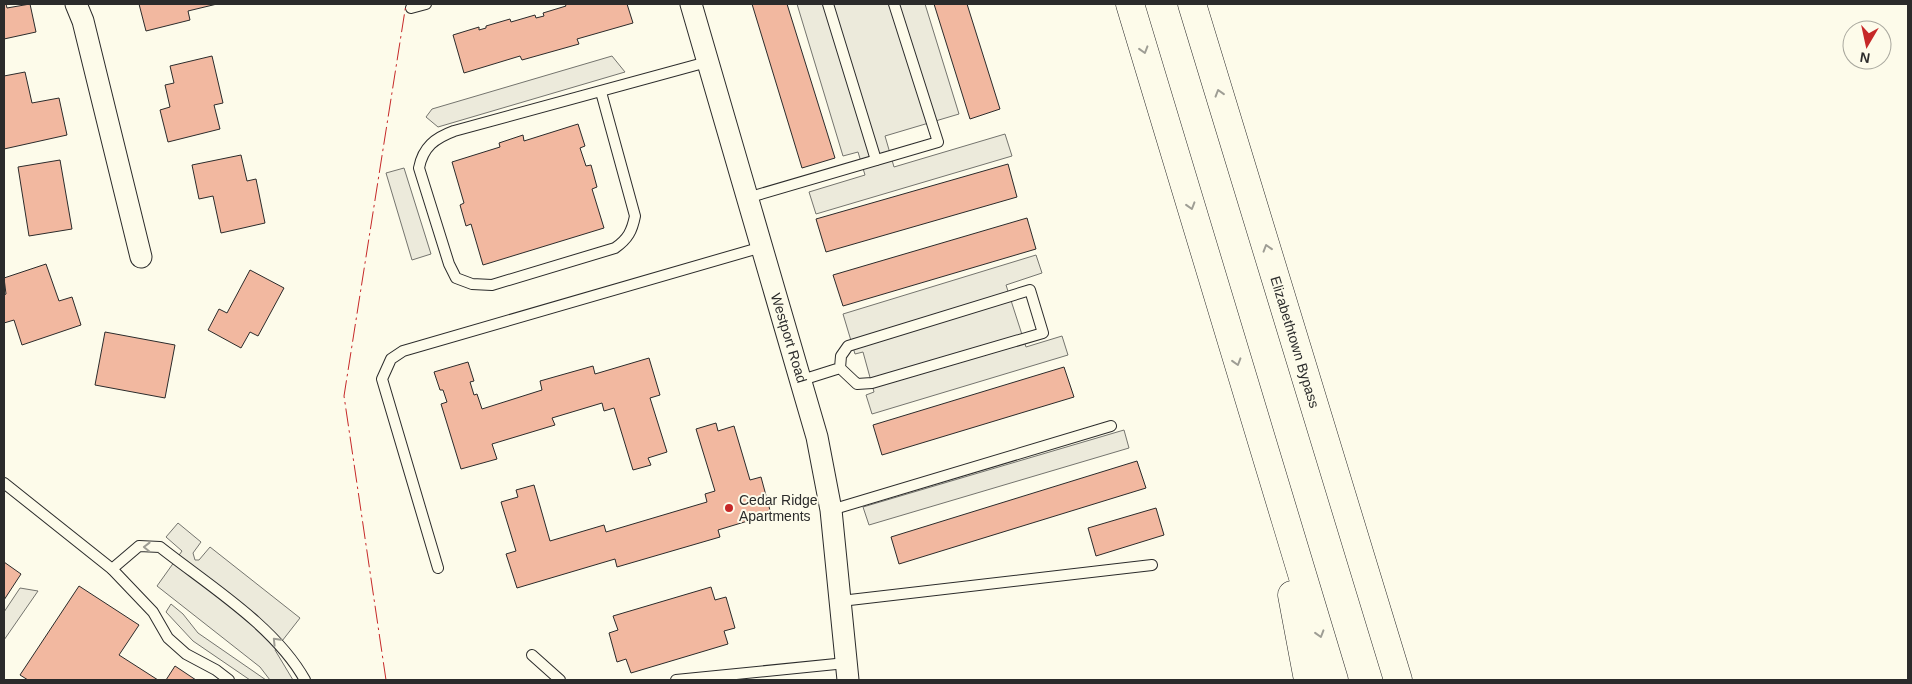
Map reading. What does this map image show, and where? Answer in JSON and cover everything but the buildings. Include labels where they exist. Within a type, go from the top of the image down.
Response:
[{"type":"highway","points":[[1130,4],[1334,680]]},
{"type":"highway","name":"Elizabethtown Bypass","points":[[1192,4],[1398,680]]},
{"type":"highway","points":[[1287,317],[1416,680]]},
{"type":"highway","points":[[1262,444],[1308,680]]},
{"type":"street","points":[[76,4],[83,21],[141,256]]},
{"type":"street","name":"Westport Road","points":[[691,4],[802,380],[817,437],[831,510],[847,672]]},
{"type":"lane","points":[[411,8],[426,4]]},
{"type":"lane","points":[[828,4],[876,160]]},
{"type":"lane","points":[[747,198],[938,142],[894,4]]},
{"type":"lane","points":[[601,92],[635,216],[632,229],[626,240],[615,248],[492,285],[472,284],[456,278],[449,264],[419,168],[421,158],[432,142],[454,131],[707,62]]},
{"type":"lane","points":[[438,568],[382,379],[391,359],[403,351],[762,247]]},
{"type":"lane","points":[[1030,290],[1043,333],[872,383],[857,384],[840,368],[842,356],[848,346],[1030,290]]},
{"type":"lane","points":[[802,380],[840,368]]},
{"type":"lane","points":[[831,510],[1111,426]]},
{"type":"lane","points":[[4,483],[112,569],[153,612],[168,638],[186,654],[216,670],[229,680]]},
{"type":"lane","points":[[112,569],[139,546],[160,547],[267,631],[294,659],[305,680]]},
{"type":"lane","points":[[841,601],[1152,565]]},
{"type":"lane","points":[[532,655],[560,680]]},
{"type":"lane","points":[[676,680],[847,672]]},
{"type":"shaded area","points":[[797,4],[925,4],[959,114],[885,136],[894,167],[1005,134],[1012,156],[816,214],[809,192],[865,175],[858,152],[843,156]]},
{"type":"shaded area","points":[[612,56],[625,72],[438,127],[426,117],[432,109]]},
{"type":"shaded area","points":[[404,168],[431,254],[412,260],[386,173]]},
{"type":"shaded area","points":[[1036,255],[1042,273],[1006,285],[1026,347],[1062,336],[1068,355],[872,414],[866,395],[874,392],[863,352],[855,354],[843,314]]},
{"type":"shaded area","points":[[1124,430],[1129,448],[869,525],[863,507]]},
{"type":"shaded area","points":[[178,523],[201,542],[193,553],[195,560],[199,560],[210,547],[300,618],[275,650],[293,680],[270,680],[260,667],[157,586],[182,551],[166,537]]},
{"type":"shaded area","points":[[20,588],[38,591],[4,640],[4,612]]},
{"type":"shaded area","points":[[171,604],[183,614],[198,633],[266,680],[250,680],[193,641],[166,612]]},
{"type":"power","points":[[386,680],[344,396],[406,4]]},
{"type":"place","name":"Cedar Ridge Apartments","points":[[729,508]]}]
